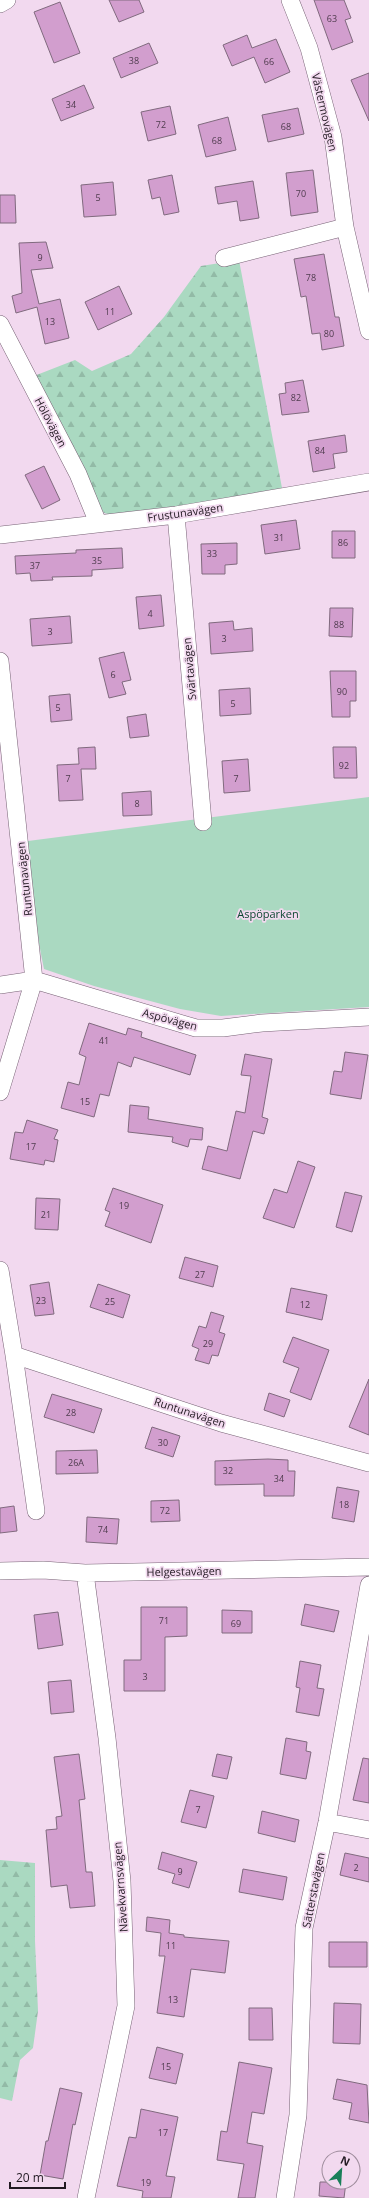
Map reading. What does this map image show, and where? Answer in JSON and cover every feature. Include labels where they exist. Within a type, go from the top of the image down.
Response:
[{"type":"street","points":[[0,4],[7,0]]},
{"type":"street","name":"Västermovägen","points":[[290,0],[309,48],[333,137],[345,227],[369,332]]},
{"type":"street","points":[[224,258],[345,227]]},
{"type":"street","name":"Hölövägen","points":[[0,324],[78,474],[98,523]]},
{"type":"street","name":"Frustunavägen","points":[[0,535],[176,515],[369,482]]},
{"type":"street","name":"Svärtavägen","points":[[176,515],[203,822]]},
{"type":"street","name":"Runtunavägen","points":[[0,661],[34,980],[0,1092]]},
{"type":"street","name":"Aspövägen","points":[[0,985],[34,980],[196,1028],[223,1028],[262,1023],[369,1017]]},
{"type":"street","points":[[0,1270],[14,1355],[36,1511]]},
{"type":"street","name":"Runtunavägen","points":[[14,1355],[221,1422],[369,1463]]},
{"type":"street","name":"Helgestavägen","points":[[0,1571],[43,1570],[85,1573],[369,1567]]},
{"type":"street","name":"Nävekvarnsvägen","points":[[85,1573],[107,1738],[122,1881],[126,2006],[86,2198]]},
{"type":"street","name":"Sätterstavägen","points":[[285,2198],[298,2115],[304,1928],[327,1822],[369,1585]]},
{"type":"street","points":[[327,1822],[369,1830]]},
{"type":"green space","points":[[239,260],[282,488],[192,511],[116,516],[104,513],[92,495],[34,376],[75,360],[92,371],[131,354],[164,317],[201,266]]},
{"type":"green space","name":"Aspöparken","points":[[369,797],[369,1007],[221,1016],[180,1009],[94,986],[44,969],[33,905],[28,841]]},
{"type":"green space","points":[[0,1860],[35,1863],[35,1941],[38,2011],[33,2048],[20,2060],[12,2101],[0,2098]]},
{"type":"building","points":[[109,0],[139,0],[144,12],[119,22]]},
{"type":"building","points":[[314,0],[344,0],[351,18],[345,20],[353,42],[332,50]]},
{"type":"building","points":[[60,2],[80,53],[54,63],[34,12]]},
{"type":"building","points":[[247,35],[252,48],[276,39],[290,72],[265,83],[254,57],[232,66],[223,45]]},
{"type":"building","points":[[149,43],[158,63],[121,78],[113,58]]},
{"type":"building","points":[[369,73],[369,121],[351,80]]},
{"type":"building","points":[[84,85],[94,108],[61,121],[52,99]]},
{"type":"building","points":[[170,106],[176,134],[148,141],[141,112]]},
{"type":"building","points":[[298,108],[304,134],[268,142],[262,115]]},
{"type":"building","points":[[228,117],[236,150],[206,157],[198,125]]},
{"type":"building","points":[[313,170],[318,212],[291,216],[286,173]]},
{"type":"building","points":[[172,175],[179,212],[164,215],[160,197],[152,199],[148,180]]},
{"type":"building","points":[[253,181],[259,218],[240,221],[237,201],[218,204],[215,187]]},
{"type":"building","points":[[113,182],[116,215],[84,217],[81,185]]},
{"type":"building","points":[[0,195],[15,195],[16,223],[0,223]]},
{"type":"building","points":[[46,242],[53,268],[31,270],[39,304],[60,299],[69,338],[45,344],[37,307],[16,313],[12,296],[22,293],[19,243]]},
{"type":"building","points":[[324,254],[335,317],[339,317],[344,346],[322,350],[320,333],[312,334],[306,296],[301,297],[294,259]]},
{"type":"building","points":[[119,286],[132,314],[98,330],[85,302]]},
{"type":"building","points":[[303,380],[309,412],[282,415],[279,394],[286,393],[285,383]]},
{"type":"building","points":[[345,435],[347,452],[333,454],[335,468],[313,472],[308,441]]},
{"type":"building","points":[[44,466],[60,500],[42,509],[25,475]]},
{"type":"building","points":[[296,520],[300,549],[265,554],[261,525]]},
{"type":"building","points":[[332,531],[355,531],[355,558],[332,558]]},
{"type":"building","points":[[237,543],[237,564],[225,565],[225,574],[202,574],[201,544]]},
{"type":"building","points":[[122,548],[123,568],[92,570],[92,576],[52,577],[53,580],[31,581],[30,573],[16,574],[15,556],[76,553],[76,550]]},
{"type":"building","points":[[161,595],[164,626],[139,629],[136,597]]},
{"type":"building","points":[[330,608],[353,608],[352,637],[329,636]]},
{"type":"building","points":[[70,616],[72,643],[32,646],[30,619]]},
{"type":"building","points":[[233,621],[234,630],[252,628],[253,651],[211,654],[209,623]]},
{"type":"building","points":[[124,652],[131,680],[122,682],[126,694],[109,698],[99,658]]},
{"type":"building","points":[[330,671],[356,671],[356,701],[350,701],[350,717],[332,717]]},
{"type":"building","points":[[250,688],[251,714],[220,716],[219,690]]},
{"type":"building","points":[[70,694],[72,720],[51,722],[49,696]]},
{"type":"building","points":[[146,714],[149,736],[130,738],[127,717]]},
{"type":"building","points":[[95,747],[96,769],[81,769],[83,800],[59,801],[57,765],[79,764],[78,748]]},
{"type":"building","points":[[333,747],[356,747],[357,778],[334,778]]},
{"type":"building","points":[[248,759],[250,791],[224,793],[222,761]]},
{"type":"building","points":[[151,791],[152,815],[123,816],[122,793]]},
{"type":"building","points":[[89,1023],[126,1035],[128,1028],[142,1032],[141,1037],[196,1055],[190,1075],[134,1057],[131,1067],[118,1062],[109,1096],[100,1094],[94,1117],[61,1108],[68,1082],[79,1085],[86,1057],[79,1054]]},
{"type":"building","points":[[345,1052],[368,1055],[361,1099],[330,1094],[334,1071],[342,1072]]},
{"type":"building","points":[[245,1054],[272,1059],[262,1117],[268,1119],[264,1134],[253,1131],[240,1179],[202,1169],[208,1146],[227,1151],[236,1111],[245,1113],[251,1076],[241,1075]]},
{"type":"building","points":[[130,1105],[149,1107],[148,1119],[203,1128],[202,1140],[190,1139],[188,1147],[172,1142],[173,1137],[128,1132]]},
{"type":"building","points":[[27,1120],[58,1130],[54,1139],[58,1140],[54,1162],[45,1160],[44,1165],[10,1159],[15,1132],[23,1133]]},
{"type":"building","points":[[298,1161],[315,1167],[294,1228],[263,1218],[274,1189],[287,1193]]},
{"type":"building","points":[[113,1188],[163,1205],[151,1243],[105,1226],[110,1212],[105,1210]]},
{"type":"building","points":[[345,1192],[362,1196],[352,1232],[336,1227]]},
{"type":"building","points":[[36,1198],[60,1199],[58,1230],[35,1229]]},
{"type":"building","points":[[185,1257],[218,1266],[213,1287],[179,1278]]},
{"type":"building","points":[[49,1282],[54,1314],[35,1316],[30,1285]]},
{"type":"building","points":[[98,1284],[130,1295],[123,1318],[90,1307]]},
{"type":"building","points":[[291,1288],[327,1295],[322,1320],[286,1312]]},
{"type":"building","points":[[211,1312],[224,1316],[219,1332],[225,1334],[218,1356],[212,1355],[209,1364],[195,1360],[199,1349],[192,1346],[199,1326],[206,1328]]},
{"type":"building","points":[[293,1337],[329,1350],[311,1400],[290,1392],[299,1368],[283,1362]]},
{"type":"building","points":[[369,1379],[369,1435],[349,1427]]},
{"type":"building","points":[[269,1393],[290,1400],[284,1417],[264,1410]]},
{"type":"building","points":[[52,1394],[102,1409],[94,1433],[44,1417]]},
{"type":"building","points":[[152,1427],[180,1436],[173,1457],[145,1448]]},
{"type":"building","points":[[97,1450],[98,1473],[56,1474],[56,1451]]},
{"type":"building","points":[[268,1459],[288,1460],[288,1471],[295,1471],[294,1496],[264,1496],[264,1484],[215,1485],[215,1461]]},
{"type":"building","points":[[337,1487],[359,1491],[354,1522],[332,1518]]},
{"type":"building","points":[[179,1500],[180,1521],[151,1522],[151,1501]]},
{"type":"building","points":[[14,1506],[17,1531],[0,1533],[0,1508]]},
{"type":"building","points":[[87,1517],[119,1519],[117,1544],[86,1542]]},
{"type":"building","points":[[305,1604],[339,1611],[334,1632],[301,1625]]},
{"type":"building","points":[[141,1607],[187,1607],[187,1636],[165,1637],[165,1691],[124,1691],[124,1660],[141,1660]]},
{"type":"building","points":[[222,1610],[252,1611],[252,1633],[222,1633]]},
{"type":"building","points":[[58,1612],[63,1645],[38,1649],[34,1615]]},
{"type":"building","points":[[300,1661],[321,1665],[317,1688],[324,1689],[319,1716],[296,1712],[300,1688],[296,1687]]},
{"type":"building","points":[[71,1680],[74,1712],[51,1714],[48,1682]]},
{"type":"building","points":[[286,1738],[307,1742],[306,1751],[311,1752],[306,1779],[280,1774]]},
{"type":"building","points":[[79,1754],[85,1799],[79,1800],[86,1872],[92,1872],[95,1906],[70,1908],[67,1885],[51,1887],[46,1830],[57,1829],[56,1817],[62,1816],[54,1757]]},
{"type":"building","points":[[217,1754],[232,1757],[227,1779],[212,1776]]},
{"type":"building","points":[[363,1758],[369,1759],[369,1803],[353,1800]]},
{"type":"building","points":[[190,1790],[214,1796],[206,1828],[181,1822]]},
{"type":"building","points":[[262,1811],[299,1820],[295,1842],[258,1833]]},
{"type":"building","points":[[162,1852],[197,1862],[189,1888],[172,1883],[175,1874],[158,1869]]},
{"type":"building","points":[[345,1853],[369,1858],[369,1882],[340,1875]]},
{"type":"building","points":[[243,1869],[287,1877],[283,1900],[239,1892]]},
{"type":"building","points":[[147,1917],[170,1920],[169,1933],[184,1935],[184,1937],[229,1941],[225,1973],[191,1969],[184,2017],[157,2013],[165,1956],[159,1956],[161,1933],[146,1931]]},
{"type":"building","points":[[329,1942],[367,1942],[367,1967],[329,1967]]},
{"type":"building","points":[[334,2003],[361,2004],[360,2044],[333,2043]]},
{"type":"building","points":[[249,2008],[272,2008],[273,2040],[249,2040]]},
{"type":"building","points":[[157,2047],[183,2054],[176,2084],[149,2078]]},
{"type":"building","points":[[239,2062],[272,2068],[264,2114],[252,2112],[247,2143],[263,2146],[255,2198],[238,2198],[244,2164],[217,2160],[221,2131],[227,2132]]},
{"type":"building","points":[[337,2079],[367,2085],[369,2123],[349,2119],[352,2103],[333,2099]]},
{"type":"building","points":[[60,2088],[82,2093],[75,2125],[73,2124],[63,2179],[40,2175],[46,2141],[48,2141]]},
{"type":"building","points":[[141,2109],[178,2117],[166,2176],[175,2177],[171,2198],[142,2198],[143,2191],[117,2186],[129,2137],[136,2138]]},
{"type":"building","points":[[320,2182],[321,2190],[345,2190],[344,2198],[319,2196]]}]
